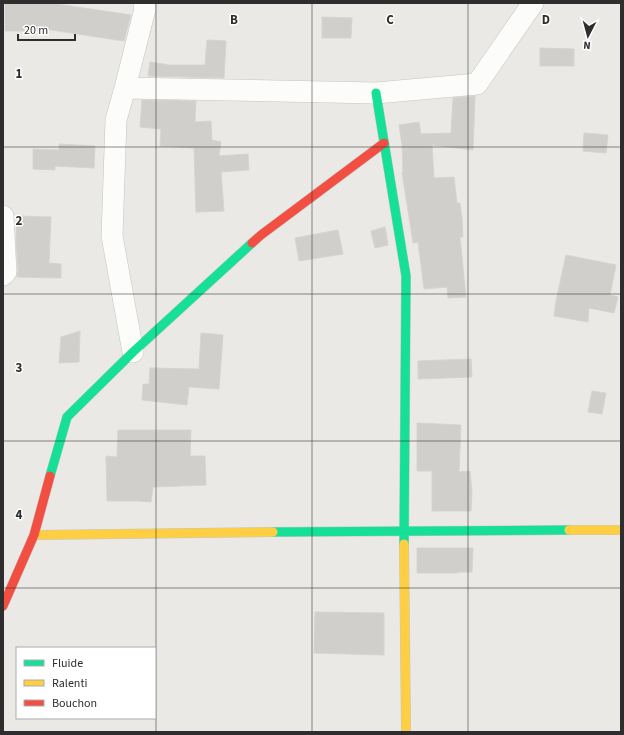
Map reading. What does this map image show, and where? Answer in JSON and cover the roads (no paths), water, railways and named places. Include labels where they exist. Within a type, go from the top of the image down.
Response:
[{"type":"street","points":[[133,352],[112,236],[116,120],[145,9],[144,3]]},
{"type":"street","points":[[125,88],[376,94],[477,84],[533,3]]},
{"type":"street","points":[[376,94],[406,276],[404,530],[406,732]]},
{"type":"street","points":[[3,606],[34,535],[67,417],[133,352],[261,235],[384,143]]},
{"type":"street","points":[[3,216],[6,272],[3,275]]},
{"type":"street","points":[[34,535],[404,530],[621,530]]}]
